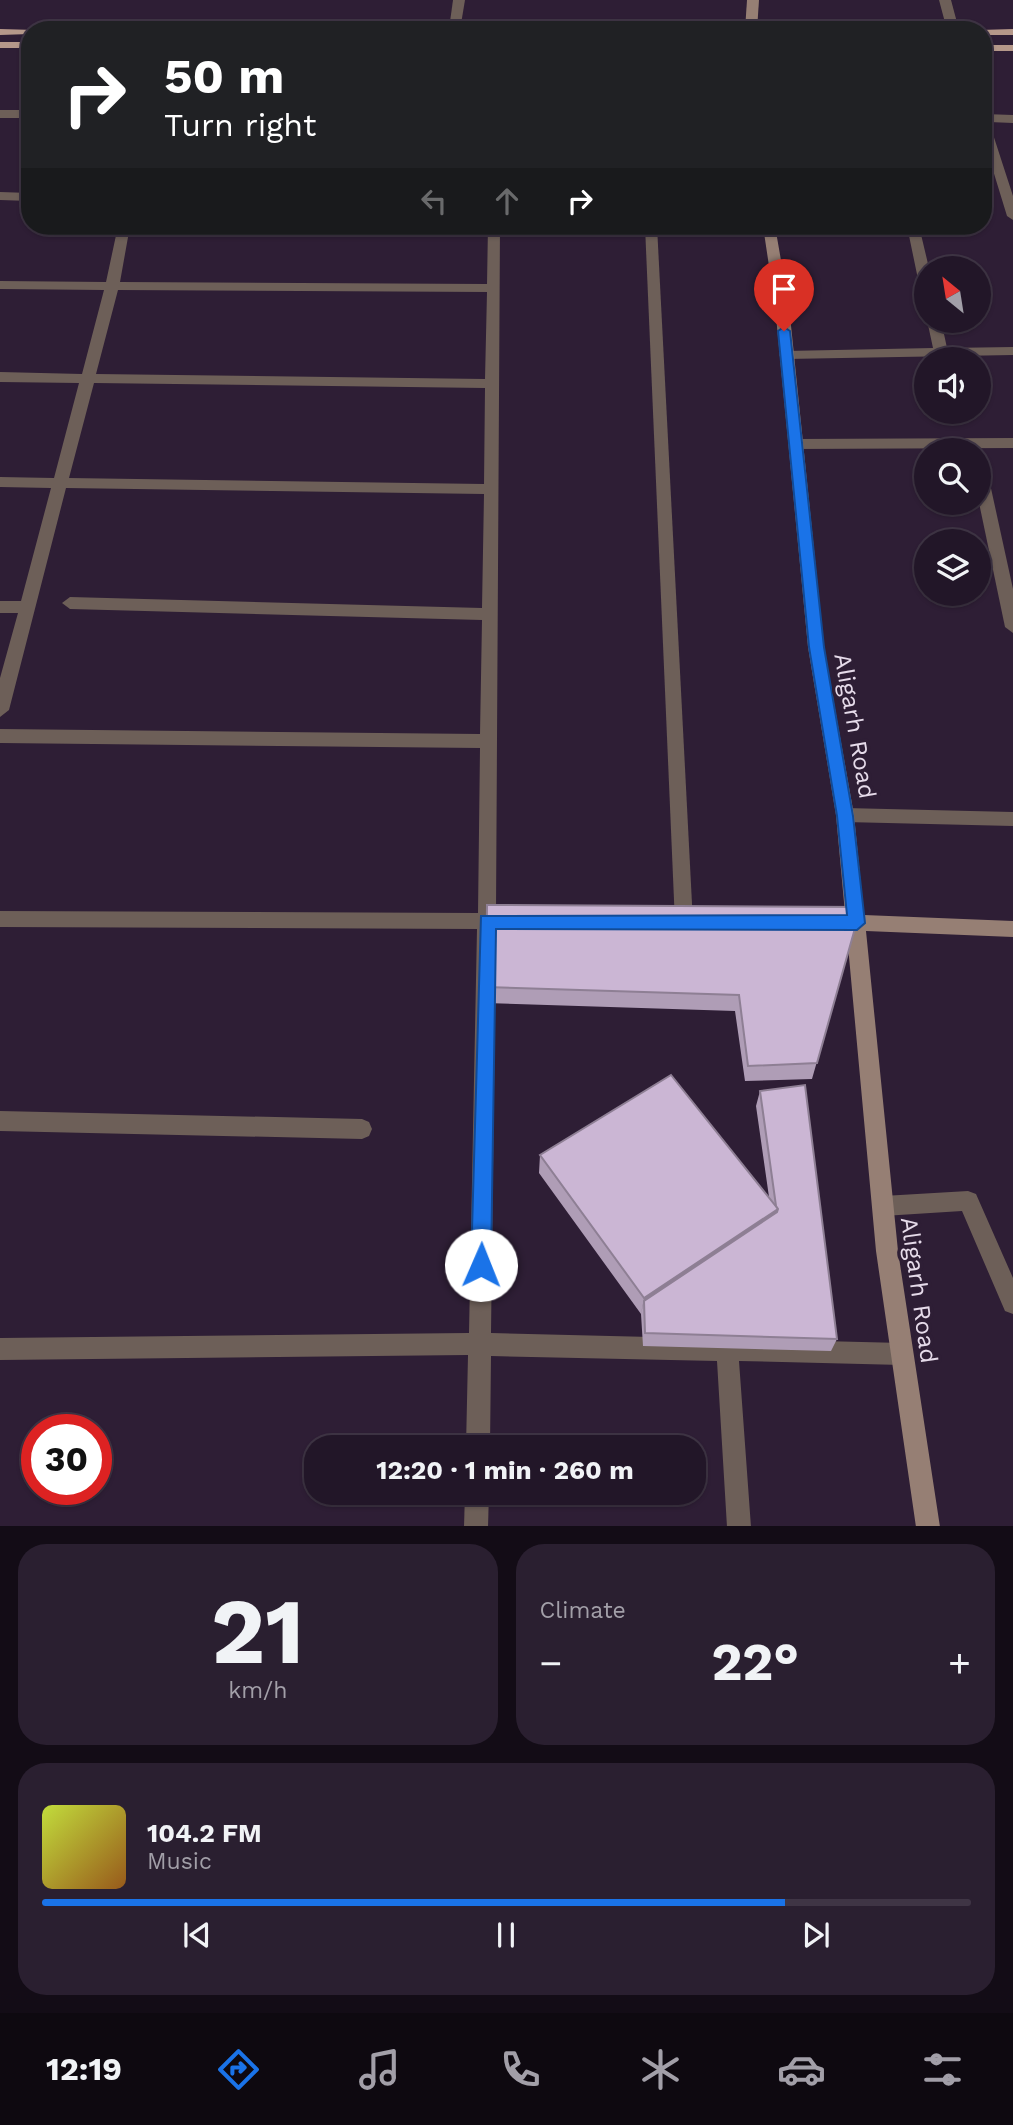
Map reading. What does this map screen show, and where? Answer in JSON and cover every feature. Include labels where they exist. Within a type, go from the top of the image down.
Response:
[{"type":"main road","points":[[751,21],[752,0]]},
{"type":"main road","points":[[0,32],[21,31]]},
{"type":"main road","points":[[992,32],[1013,32]]},
{"type":"main road","points":[[0,45],[21,45]]},
{"type":"main road","points":[[992,48],[1013,48]]},
{"type":"main road","name":"Aligarh Road","points":[[769,235],[786,355],[816,647],[845,816],[883,1206],[928,1526]]},
{"type":"main road","points":[[857,923],[1013,929]]},
{"type":"street","points":[[456,21],[459,0]]},
{"type":"street","points":[[945,0],[951,21]]},
{"type":"street","points":[[0,114],[21,114]]},
{"type":"street","points":[[992,119],[1013,118]]},
{"type":"street","points":[[992,146],[1013,216]]},
{"type":"street","points":[[0,197],[21,197]]},
{"type":"street","points":[[0,710],[122,235]]},
{"type":"street","points":[[478,1435],[494,235]]},
{"type":"street","points":[[651,235],[677,923],[710,923]]},
{"type":"street","points":[[915,235],[920,256]]},
{"type":"street","points":[[0,285],[494,288]]},
{"type":"street","points":[[991,351],[1013,351]]},
{"type":"street","points":[[786,355],[914,352]]},
{"type":"street","points":[[0,377],[493,384]]},
{"type":"street","points":[[991,445],[1013,443]]},
{"type":"street","points":[[795,444],[914,446]]},
{"type":"street","points":[[0,482],[492,489]]},
{"type":"street","points":[[989,515],[1013,627]]},
{"type":"street","points":[[70,603],[490,614]]},
{"type":"street","points":[[0,607],[27,607]]},
{"type":"street","points":[[0,736],[489,741]]},
{"type":"street","points":[[845,816],[1013,819]]},
{"type":"street","points":[[0,919],[513,922]]},
{"type":"street","points":[[830,923],[857,923]]},
{"type":"street","points":[[0,1121],[362,1129]]},
{"type":"street","points":[[883,1206],[968,1201],[1013,1303]]},
{"type":"street","points":[[0,1349],[480,1344],[902,1353]]},
{"type":"street","points":[[727,1349],[739,1526]]},
{"type":"street","points":[[476,1526],[477,1505]]},
{"type":"building","points":[[487,905],[861,907],[817,1063],[748,1066],[739,995],[486,987]]},
{"type":"building","points":[[671,1075],[778,1209],[644,1298],[540,1155]]},
{"type":"building","points":[[805,1085],[837,1339],[645,1333],[644,1301],[777,1212],[760,1091]]},
{"type":"route","points":[[481,1265],[487,921],[857,923],[845,816],[816,647],[784,331]]}]
